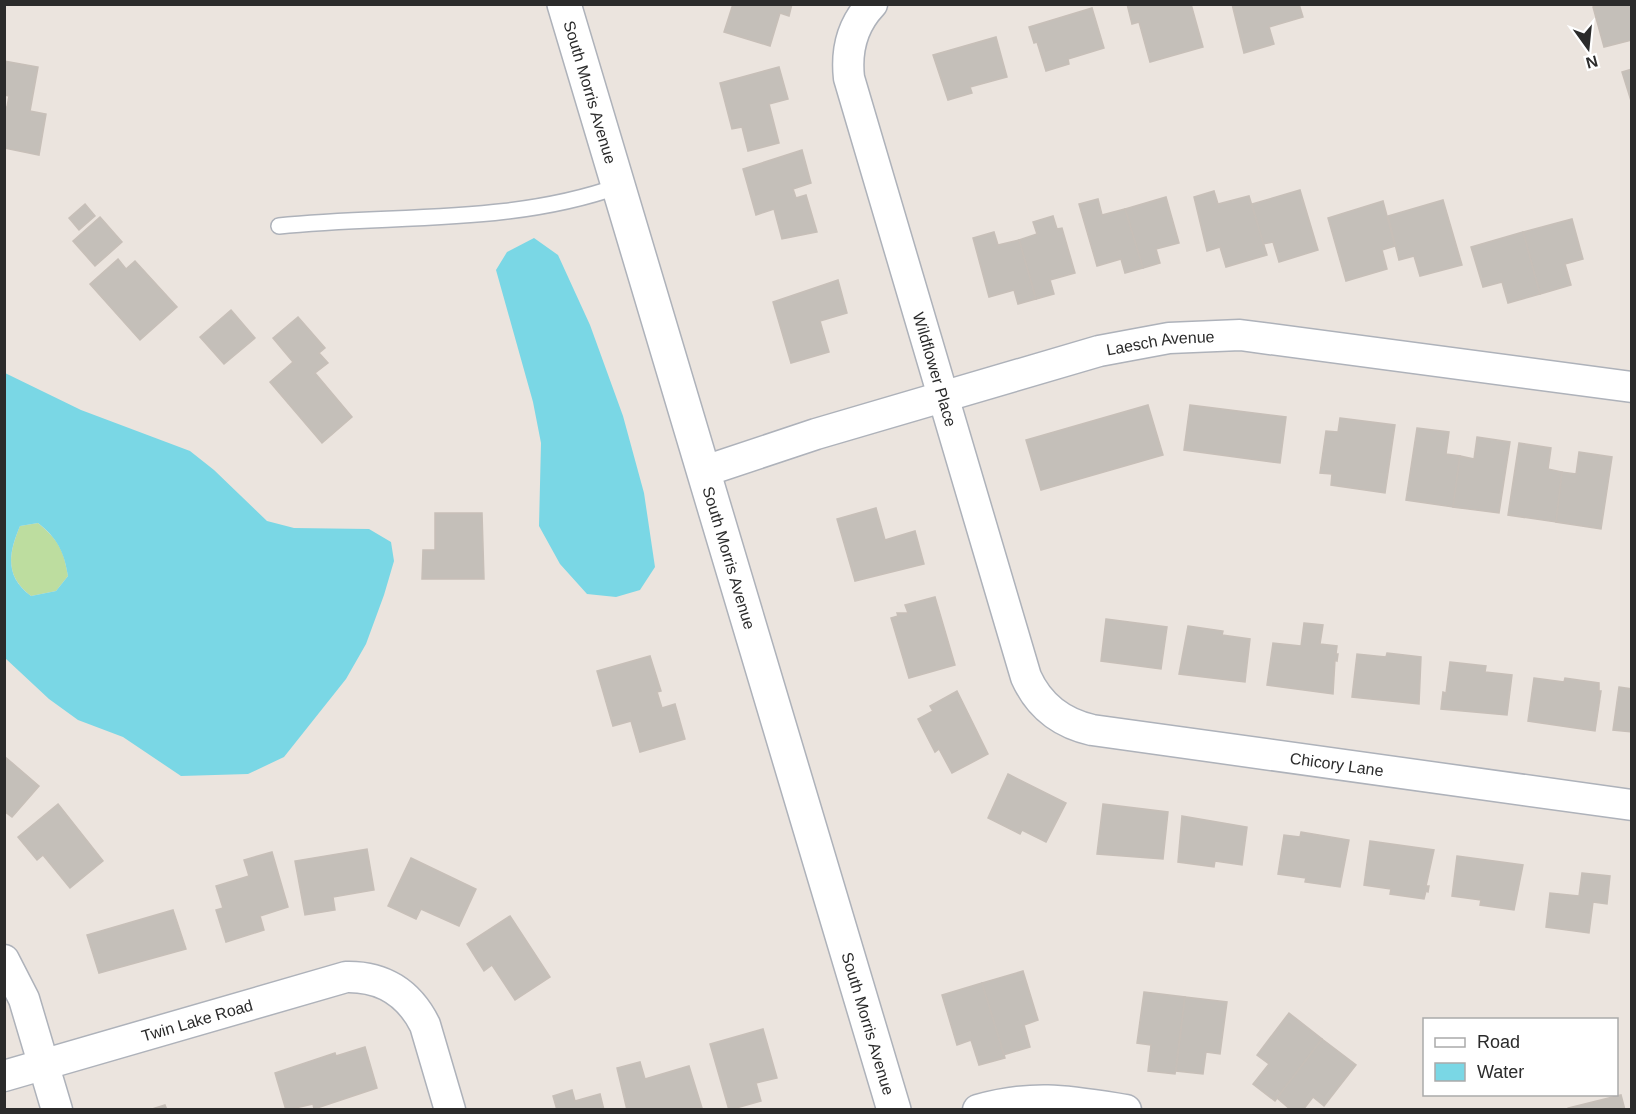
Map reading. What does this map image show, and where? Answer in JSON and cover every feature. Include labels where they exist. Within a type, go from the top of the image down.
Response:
[{"type":"street","name":"South Morris Avenue","points":[[564,4],[894,1110]]},
{"type":"street","name":"Wildflower Place","points":[[864,15],[849,47],[849,78],[1026,677],[1032,690],[1046,708]]},
{"type":"street","name":"Laesch Avenue","points":[[705,471],[816,434],[1122,346],[1204,335],[1240,335],[1632,387]]},
{"type":"street","name":"Chicory Lane","points":[[1046,708],[1064,721],[1092,730],[1632,805]]},
{"type":"street","points":[[4,960],[24,999],[57,1110]]},
{"type":"street","name":"Twin Lake Road","points":[[4,1076],[346,977],[361,977],[389,985],[410,1001],[422,1018],[450,1110]]},
{"type":"street","points":[[978,1110],[1000,1104],[1042,1098],[1126,1110]]},
{"type":"lane","points":[[279,226],[338,220],[464,217],[564,203],[619,186]]},
{"type":"green space","points":[[38,523],[59,546],[68,576],[56,591],[31,596],[13,573],[11,556],[20,526]]},
{"type":"water","points":[[534,238],[558,255],[590,325],[623,416],[644,493],[655,567],[640,590],[616,597],[587,594],[560,564],[539,526],[541,443],[533,402],[496,270],[507,252]]},
{"type":"water","points":[[5,373],[81,410],[190,451],[214,470],[267,521],[294,528],[369,529],[391,542],[394,561],[384,595],[366,644],[346,679],[284,757],[248,774],[181,776],[123,737],[78,720],[49,699],[5,658]],"holes":[[[38,523],[59,546],[68,576],[56,591],[31,596],[23,589],[13,573],[11,555],[20,526]]]},
{"type":"building","points":[[733,4],[792,4],[789,16],[780,13],[770,46],[724,32]]},
{"type":"building","points":[[1127,4],[1191,4],[1203,47],[1150,62],[1139,22],[1132,24]]},
{"type":"building","points":[[1232,4],[1299,4],[1303,17],[1269,27],[1274,44],[1244,53]]},
{"type":"building","points":[[1601,4],[1632,4],[1632,40],[1604,47],[1593,7]]},
{"type":"building","points":[[1092,8],[1104,48],[1068,59],[1069,64],[1046,71],[1037,42],[1034,43],[1029,27]]},
{"type":"building","points":[[996,37],[1007,77],[970,87],[972,93],[948,100],[933,55]]},
{"type":"building","points":[[4,61],[38,67],[30,111],[46,114],[39,155],[4,148],[4,107],[7,107],[9,96],[4,95]]},
{"type":"building","points":[[779,67],[788,99],[769,104],[779,143],[748,151],[742,127],[732,129],[720,83]]},
{"type":"building","points":[[1632,69],[1632,104],[1622,72]]},
{"type":"building","points":[[802,150],[811,183],[793,189],[796,198],[806,195],[817,232],[782,239],[774,209],[756,215],[743,169]]},
{"type":"building","points":[[1300,190],[1318,250],[1279,262],[1273,242],[1263,244],[1252,204]]},
{"type":"building","points":[[1214,191],[1218,204],[1249,196],[1267,255],[1226,267],[1220,247],[1207,251],[1194,197]]},
{"type":"building","points":[[1166,197],[1179,243],[1156,249],[1160,263],[1143,268],[1125,209]]},
{"type":"building","points":[[1098,199],[1102,215],[1125,209],[1143,268],[1125,273],[1121,259],[1097,266],[1079,204]]},
{"type":"building","points":[[1443,200],[1462,265],[1420,276],[1414,256],[1399,260],[1388,216]]},
{"type":"building","points":[[1383,201],[1395,246],[1382,250],[1387,269],[1346,281],[1328,218]]},
{"type":"building","points":[[85,204],[95,216],[79,230],[69,218]]},
{"type":"building","points":[[1053,216],[1057,229],[1062,228],[1075,273],[1050,280],[1054,294],[1036,299],[1019,240],[1037,234],[1033,222]]},
{"type":"building","points":[[100,217],[122,242],[95,266],[73,241]]},
{"type":"building","points":[[1572,219],[1583,259],[1565,264],[1571,285],[1540,294],[1523,232]]},
{"type":"building","points":[[994,232],[998,245],[1019,240],[1036,299],[1018,304],[1014,290],[989,297],[973,238]]},
{"type":"building","points":[[1523,232],[1540,294],[1508,303],[1502,282],[1483,287],[1471,247]]},
{"type":"building","points":[[118,259],[126,269],[135,261],[177,307],[140,340],[90,284]]},
{"type":"building","points":[[838,280],[847,313],[820,321],[829,352],[791,363],[773,302]]},
{"type":"building","points":[[231,310],[255,338],[224,364],[200,337]]},
{"type":"building","points":[[298,317],[325,348],[319,353],[328,363],[315,373],[352,417],[322,443],[270,382],[293,362],[273,338]]},
{"type":"building","points":[[1148,405],[1163,455],[1041,490],[1026,440]]},
{"type":"building","points":[[1190,405],[1286,417],[1280,463],[1184,450]]},
{"type":"building","points":[[1340,418],[1395,425],[1385,493],[1331,485],[1332,474],[1320,473],[1326,431],[1338,432]]},
{"type":"building","points":[[1417,428],[1449,432],[1446,454],[1460,456],[1453,507],[1406,500]]},
{"type":"building","points":[[1477,437],[1510,442],[1499,513],[1453,507],[1460,456],[1474,459]]},
{"type":"building","points":[[1519,443],[1551,448],[1548,469],[1562,472],[1556,522],[1508,515]]},
{"type":"building","points":[[1579,452],[1612,457],[1601,529],[1556,522],[1562,472],[1576,474]]},
{"type":"building","points":[[876,508],[885,540],[915,531],[924,564],[855,581],[837,519]]},
{"type":"building","points":[[435,513],[482,513],[484,579],[422,579],[423,550],[435,550]]},
{"type":"building","points":[[935,597],[955,665],[909,678],[891,618],[898,616],[897,613],[908,613],[905,605]]},
{"type":"building","points":[[1106,619],[1167,627],[1161,669],[1101,661]]},
{"type":"building","points":[[1304,623],[1323,625],[1320,644],[1337,646],[1333,694],[1267,685],[1273,643],[1301,646]]},
{"type":"building","points":[[1188,626],[1223,631],[1222,635],[1250,639],[1245,682],[1179,674]]},
{"type":"building","points":[[1387,653],[1421,657],[1419,704],[1352,697],[1357,654],[1386,657]]},
{"type":"building","points":[[650,656],[661,691],[657,692],[662,708],[675,704],[685,739],[640,752],[631,721],[613,726],[597,671]]},
{"type":"building","points":[[1450,662],[1486,666],[1485,672],[1512,675],[1507,715],[1441,709],[1443,692],[1446,693]]},
{"type":"building","points":[[1534,678],[1564,682],[1565,678],[1599,683],[1599,691],[1601,691],[1595,731],[1528,721]]},
{"type":"building","points":[[1619,687],[1632,689],[1632,732],[1613,730]]},
{"type":"building","points":[[957,691],[988,754],[952,773],[939,749],[935,752],[918,719],[933,711],[930,706]]},
{"type":"building","points":[[4,756],[39,786],[12,817],[4,811]]},
{"type":"building","points":[[1008,774],[1066,803],[1046,842],[1022,830],[1020,834],[988,818]]},
{"type":"building","points":[[58,804],[103,861],[70,888],[43,855],[37,860],[18,837]]},
{"type":"building","points":[[1103,804],[1168,812],[1163,859],[1097,854]]},
{"type":"building","points":[[1182,816],[1247,827],[1242,865],[1215,861],[1214,867],[1178,862]]},
{"type":"building","points":[[1301,832],[1349,840],[1340,887],[1305,882],[1306,878],[1278,874],[1284,835],[1300,837]]},
{"type":"building","points":[[1370,841],[1434,850],[1426,886],[1429,886],[1428,892],[1426,891],[1424,899],[1390,894],[1391,889],[1364,885]]},
{"type":"building","points":[[367,849],[374,890],[333,897],[335,910],[305,915],[295,861]]},
{"type":"building","points":[[272,852],[288,907],[260,916],[264,930],[226,942],[216,910],[223,908],[216,886],[249,876],[244,860]]},
{"type":"building","points":[[1457,856],[1523,865],[1514,910],[1480,905],[1481,900],[1452,896]]},
{"type":"building","points":[[411,858],[476,889],[459,926],[421,909],[416,919],[388,906]]},
{"type":"building","points":[[1582,873],[1610,876],[1607,904],[1593,902],[1589,933],[1546,927],[1550,893],[1579,896]]},
{"type":"building","points":[[173,910],[186,949],[99,973],[87,935]]},
{"type":"building","points":[[510,916],[550,977],[515,1000],[492,965],[484,971],[467,944]]},
{"type":"building","points":[[1023,971],[1038,1020],[1024,1025],[1030,1047],[1003,1055],[982,983]]},
{"type":"building","points":[[982,983],[1005,1058],[979,1065],[971,1040],[957,1045],[942,995]]},
{"type":"building","points":[[1144,992],[1185,997],[1175,1074],[1148,1071],[1151,1045],[1137,1043]]},
{"type":"building","points":[[1185,997],[1227,1002],[1220,1054],[1206,1052],[1203,1074],[1176,1071]]},
{"type":"building","points":[[1289,1013],[1322,1039],[1275,1101],[1253,1084],[1269,1064],[1257,1055]]},
{"type":"building","points":[[763,1029],[777,1078],[756,1083],[761,1101],[729,1110],[710,1044]]},
{"type":"building","points":[[1322,1039],[1356,1065],[1324,1106],[1313,1097],[1303,1110],[1291,1110],[1277,1098]]},
{"type":"building","points":[[365,1047],[377,1088],[314,1109],[313,1104],[286,1110],[275,1073],[335,1053],[336,1056]]},
{"type":"building","points":[[640,1062],[645,1079],[689,1066],[702,1108],[627,1110],[617,1068]]},
{"type":"building","points":[[572,1090],[575,1101],[600,1094],[604,1110],[557,1110],[553,1096]]},
{"type":"building","points":[[1621,1095],[1625,1110],[1568,1110],[1568,1108]]},
{"type":"building","points":[[165,1105],[167,1110],[149,1110]]}]
